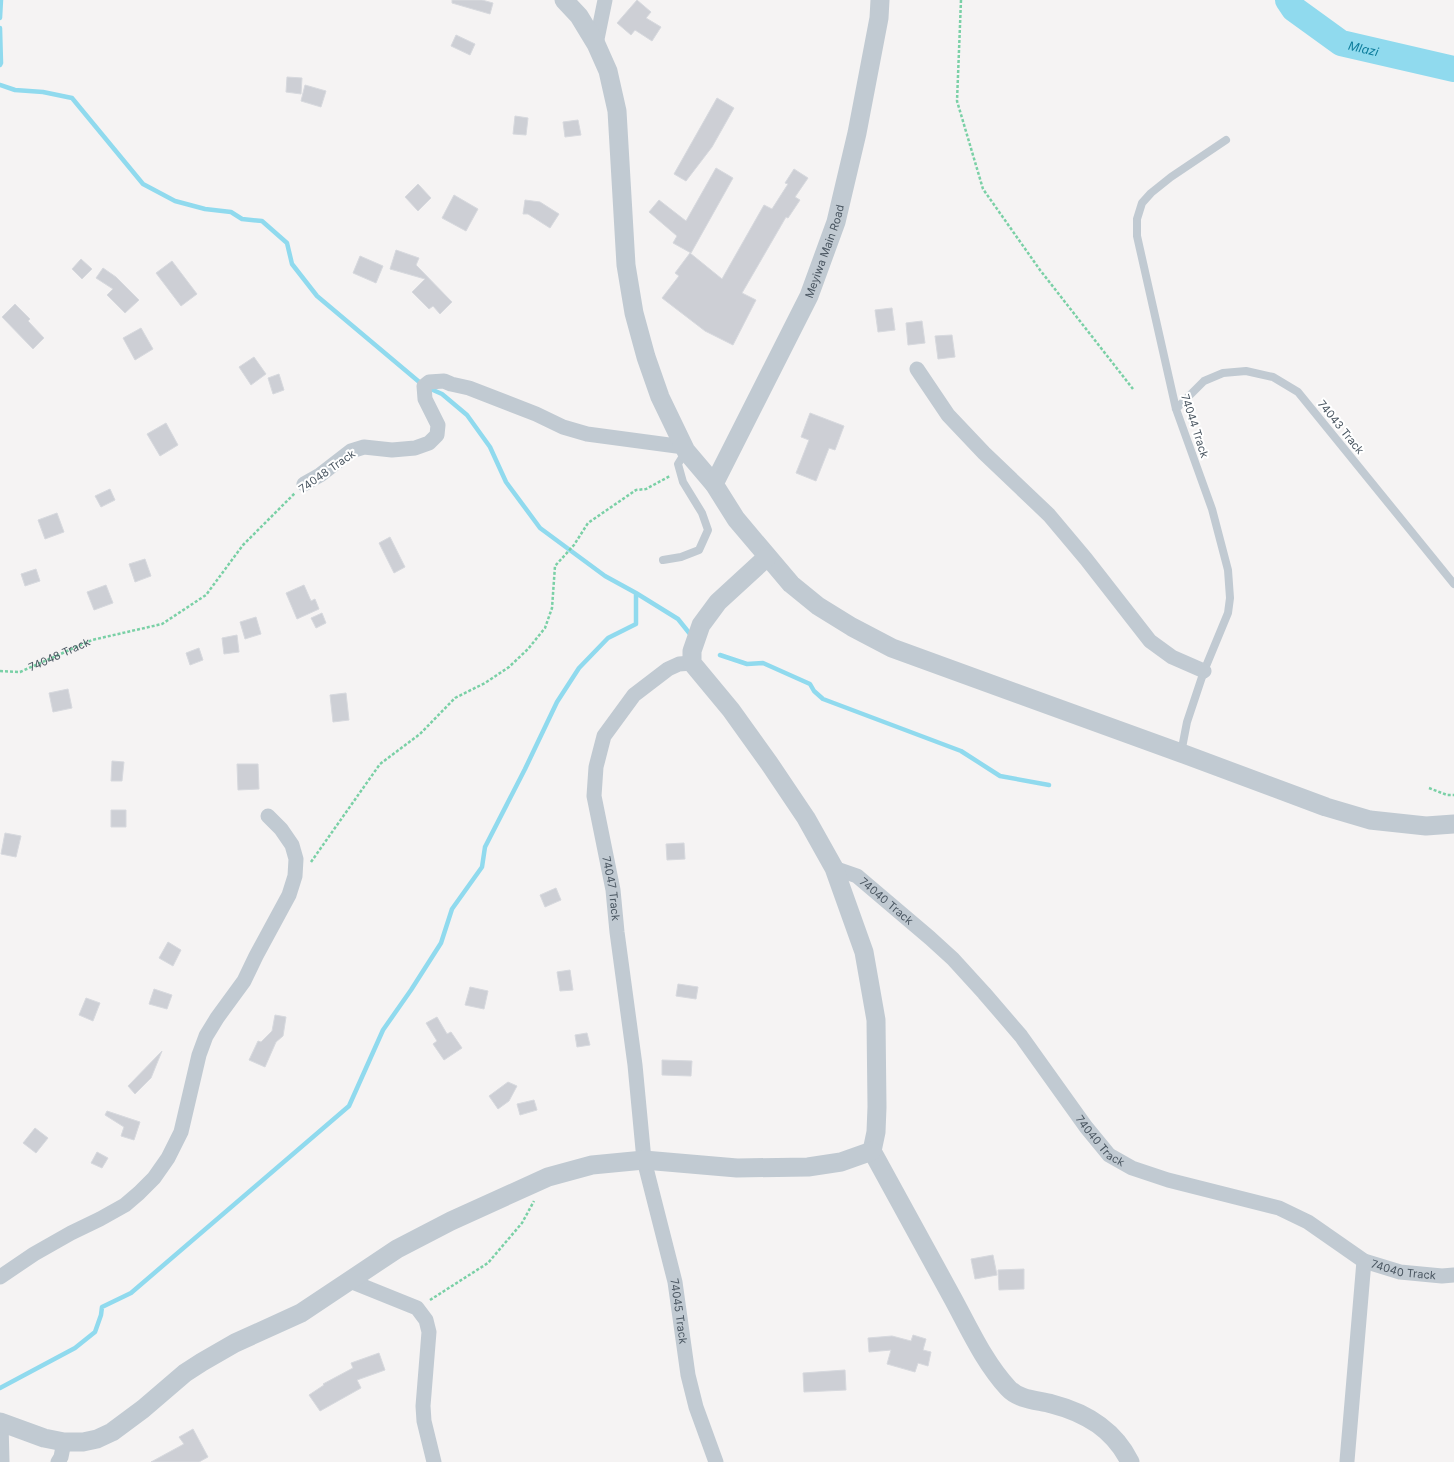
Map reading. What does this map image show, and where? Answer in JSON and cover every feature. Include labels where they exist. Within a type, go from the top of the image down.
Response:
[{"type":"street","points":[[564,0],[579,16],[596,44],[608,71],[616,111],[626,265],[634,312],[646,357],[660,397],[685,449],[714,484],[736,519],[791,584],[818,606],[852,627],[892,648],[1326,807],[1370,820],[1426,826],[1454,824]]},
{"type":"street","points":[[596,44],[605,0]]},
{"type":"street","name":"Meyiwa Main Road","points":[[714,484],[809,296],[836,222],[858,133],[879,18],[880,0]]},
{"type":"street","points":[[917,369],[948,414],[984,453],[1048,515],[1086,559],[1150,641],[1172,658],[1204,671]]},
{"type":"street","name":"74048 Track","points":[[304,484],[320,475],[351,451],[364,446],[392,450],[422,446],[429,443],[438,435],[438,425],[425,399],[424,386],[429,382],[436,381],[444,381],[469,388],[536,414],[563,427],[581,432],[685,449]]},
{"type":"street","points":[[767,557],[718,602],[701,625],[692,657],[769,763],[806,818],[834,868],[864,952],[876,1020],[877,1107],[876,1132],[872,1151],[970,1330],[993,1368],[1009,1389],[1021,1398],[1054,1405],[1085,1416],[1106,1429],[1122,1447],[1130,1462]]},
{"type":"street","name":"74047 Track","points":[[644,1160],[635,1065],[617,932],[613,890],[594,796],[596,767],[604,736],[634,695],[668,670],[692,657]]},
{"type":"street","points":[[0,1277],[34,1254],[125,1205],[154,1178],[168,1158],[181,1132],[199,1055],[206,1036],[216,1018],[244,981],[288,895],[295,876],[296,859],[292,845],[281,829],[268,816]]},
{"type":"street","name":"74040 Track","points":[[834,868],[858,876],[953,959],[1021,1036],[1086,1127],[1109,1155],[1132,1168],[1168,1180],[1279,1208],[1308,1222],[1364,1261],[1400,1272],[1442,1276],[1454,1275]]},
{"type":"street","points":[[2,1462],[0,1422],[44,1438],[64,1442],[83,1442],[112,1432],[143,1409],[185,1373],[202,1362],[235,1343],[301,1313],[404,1246],[451,1221],[548,1177],[592,1165],[644,1160],[737,1168],[808,1168],[841,1162],[872,1151]]},
{"type":"street","name":"74045 Track","points":[[644,1160],[662,1235],[676,1282],[688,1375],[696,1407],[716,1462]]},
{"type":"street","points":[[1347,1461],[1364,1261]]},
{"type":"street","points":[[350,1282],[417,1308],[426,1320],[429,1332],[422,1406],[434,1462]]},
{"type":"street","points":[[58,1462],[61,1457],[64,1442]]},
{"type":"lane","name":"74044 Track","points":[[1181,753],[1187,722],[1204,671],[1228,613],[1230,598],[1228,570],[1212,509],[1176,409],[1137,236],[1137,219],[1142,203],[1151,193],[1170,177],[1226,140]]},
{"type":"lane","name":"74043 Track","points":[[1176,409],[1204,381],[1223,373],[1246,371],[1274,377],[1298,392],[1454,584]]},
{"type":"lane","points":[[664,560],[681,557],[699,550],[708,530],[702,513],[683,482],[678,464],[685,449]]},
{"type":"path","points":[[961,0],[957,101],[983,189],[1040,270],[1133,389]]},
{"type":"path","points":[[307,868],[380,764],[420,734],[455,698],[485,683],[503,671],[528,649],[545,628],[552,608],[555,566],[574,545],[588,523],[636,490],[646,489],[680,471]]},
{"type":"path","name":"74048 Track","points":[[0,671],[20,672],[92,640],[162,624],[206,595],[243,546],[304,484]]},
{"type":"path","points":[[1429,788],[1447,795],[1454,795]]},
{"type":"path","points":[[417,1308],[488,1263],[522,1223],[548,1177]]},
{"type":"building","points":[[452,0],[482,0],[493,3],[490,14],[452,3]]},
{"type":"building","points":[[637,0],[651,12],[646,18],[661,27],[652,41],[635,30],[631,35],[617,23]]},
{"type":"building","points":[[456,35],[475,44],[470,55],[451,46]]},
{"type":"building","points":[[287,77],[302,78],[301,94],[286,92]]},
{"type":"building","points":[[305,85],[326,91],[321,107],[301,101]]},
{"type":"building","points":[[717,98],[734,108],[712,147],[686,181],[674,174]]},
{"type":"building","points":[[515,116],[528,118],[526,135],[513,134]]},
{"type":"building","points":[[578,120],[581,135],[565,137],[563,122]]},
{"type":"building","points":[[716,168],[733,178],[691,253],[673,243],[677,236],[649,212],[659,200],[686,221]]},
{"type":"building","points":[[794,169],[808,178],[795,197],[800,200],[788,218],[786,217],[742,293],[756,300],[733,345],[705,331],[662,298],[679,276],[675,273],[690,253],[722,279],[764,205],[772,209],[788,184],[785,183]]},
{"type":"building","points":[[418,184],[431,198],[418,211],[405,197]]},
{"type":"building","points":[[454,195],[478,209],[466,231],[442,218]]},
{"type":"building","points":[[525,200],[540,202],[559,214],[550,228],[528,214],[523,214]]},
{"type":"building","points":[[396,250],[419,258],[416,265],[452,302],[440,314],[433,306],[429,309],[412,292],[425,279],[390,269]]},
{"type":"building","points":[[360,256],[383,266],[376,283],[353,273]]},
{"type":"building","points":[[81,259],[92,269],[82,279],[72,269]]},
{"type":"building","points":[[172,261],[197,294],[181,306],[156,273]]},
{"type":"building","points":[[103,268],[116,277],[139,300],[125,313],[107,295],[113,289],[96,278]]},
{"type":"building","points":[[15,304],[30,319],[28,321],[44,338],[33,349],[2,317]]},
{"type":"building","points":[[892,308],[895,330],[878,332],[875,310]]},
{"type":"building","points":[[922,321],[925,343],[908,345],[906,323]]},
{"type":"building","points":[[141,328],[153,349],[135,360],[123,338]]},
{"type":"building","points":[[952,335],[955,357],[938,359],[935,336]]},
{"type":"building","points":[[254,357],[266,374],[251,385],[239,367]]},
{"type":"building","points":[[279,374],[284,390],[273,394],[268,378]]},
{"type":"building","points":[[810,413],[844,426],[835,450],[829,448],[816,481],[796,473],[809,440],[801,437]]},
{"type":"building","points":[[166,423],[178,445],[160,456],[147,434]]},
{"type":"building","points":[[110,489],[115,500],[101,507],[95,496]]},
{"type":"building","points":[[57,513],[64,532],[45,539],[38,520]]},
{"type":"building","points":[[390,537],[405,567],[394,573],[379,543]]},
{"type":"building","points":[[145,559],[151,576],[135,582],[129,564]]},
{"type":"building","points":[[36,569],[40,581],[25,586],[21,574]]},
{"type":"building","points":[[106,585],[113,603],[94,610],[87,592]]},
{"type":"building","points":[[304,585],[311,601],[315,599],[319,609],[297,619],[286,593]]},
{"type":"building","points":[[322,613],[326,623],[316,628],[311,618]]},
{"type":"building","points":[[256,617],[261,634],[245,639],[240,622]]},
{"type":"building","points":[[237,635],[239,652],[224,654],[222,638]]},
{"type":"building","points":[[199,648],[203,660],[190,665],[186,653]]},
{"type":"building","points":[[68,689],[72,708],[53,712],[49,693]]},
{"type":"building","points":[[346,693],[349,720],[333,722],[330,695]]},
{"type":"building","points":[[112,761],[124,762],[122,781],[111,781]]},
{"type":"building","points":[[237,764],[258,764],[259,789],[238,790]]},
{"type":"building","points":[[111,810],[126,810],[126,827],[111,827]]},
{"type":"building","points":[[5,833],[21,836],[16,857],[1,854]]},
{"type":"building","points":[[684,843],[685,859],[667,860],[666,844]]},
{"type":"building","points":[[556,888],[561,900],[545,907],[540,895]]},
{"type":"building","points":[[168,942],[181,950],[173,966],[159,958]]},
{"type":"building","points":[[570,970],[573,990],[560,991],[557,972]]},
{"type":"building","points":[[678,984],[698,987],[696,999],[676,996]]},
{"type":"building","points":[[470,987],[488,991],[484,1009],[465,1005]]},
{"type":"building","points":[[154,989],[172,995],[167,1009],[149,1004]]},
{"type":"building","points":[[86,998],[100,1003],[93,1021],[79,1015]]},
{"type":"building","points":[[275,1015],[286,1017],[283,1036],[276,1042],[265,1067],[249,1060],[258,1041],[261,1042],[272,1031]]},
{"type":"building","points":[[437,1017],[447,1034],[451,1032],[462,1048],[444,1060],[433,1044],[437,1041],[426,1023]]},
{"type":"building","points":[[587,1033],[590,1045],[577,1047],[575,1035]]},
{"type":"building","points":[[162,1051],[151,1078],[135,1094],[128,1086]]},
{"type":"building","points":[[662,1060],[692,1061],[691,1076],[662,1075]]},
{"type":"building","points":[[508,1082],[517,1086],[509,1101],[498,1109],[489,1096]]},
{"type":"building","points":[[534,1100],[537,1110],[520,1115],[517,1104]]},
{"type":"building","points":[[107,1111],[140,1122],[134,1140],[121,1136],[124,1127],[105,1115]]},
{"type":"building","points":[[35,1128],[48,1138],[36,1153],[23,1143]]},
{"type":"building","points":[[97,1152],[108,1158],[102,1168],[91,1163]]},
{"type":"building","points":[[993,1255],[997,1275],[975,1279],[971,1259]]},
{"type":"building","points":[[1024,1269],[1024,1289],[999,1290],[998,1270]]},
{"type":"building","points":[[913,1335],[926,1339],[923,1350],[931,1352],[928,1366],[918,1363],[915,1372],[887,1364],[891,1350],[869,1352],[868,1338],[892,1336],[911,1341]]},
{"type":"building","points":[[379,1353],[385,1370],[357,1380],[361,1388],[320,1411],[309,1395],[324,1385],[323,1384],[353,1368],[351,1363]]},
{"type":"building","points":[[845,1370],[846,1390],[804,1392],[803,1373]]},
{"type":"building","points":[[193,1429],[208,1457],[199,1462],[151,1462],[184,1444],[179,1437]]},
{"type":"waterway","points":[[0,18],[1,0]]},
{"type":"waterway","name":"Mlazi","points":[[1288,0],[1294,9],[1341,43],[1454,69]]},
{"type":"waterway","points":[[0,28],[0,65]]},
{"type":"waterway","points":[[0,85],[15,90],[43,92],[72,98],[143,184],[175,201],[205,209],[231,212],[242,219],[262,221],[287,243],[292,264],[317,296],[424,386],[442,394],[467,415],[490,447],[506,482],[540,528],[605,576],[678,619],[690,634]]},
{"type":"waterway","points":[[0,1388],[75,1348],[95,1332],[102,1307],[131,1293],[349,1106],[383,1030],[441,943],[452,909],[482,867],[485,847],[557,702],[579,668],[608,638],[636,624],[636,593]]},
{"type":"waterway","points":[[720,655],[747,664],[763,663],[810,684],[814,691],[823,699],[961,751],[1000,776],[1049,785]]}]
